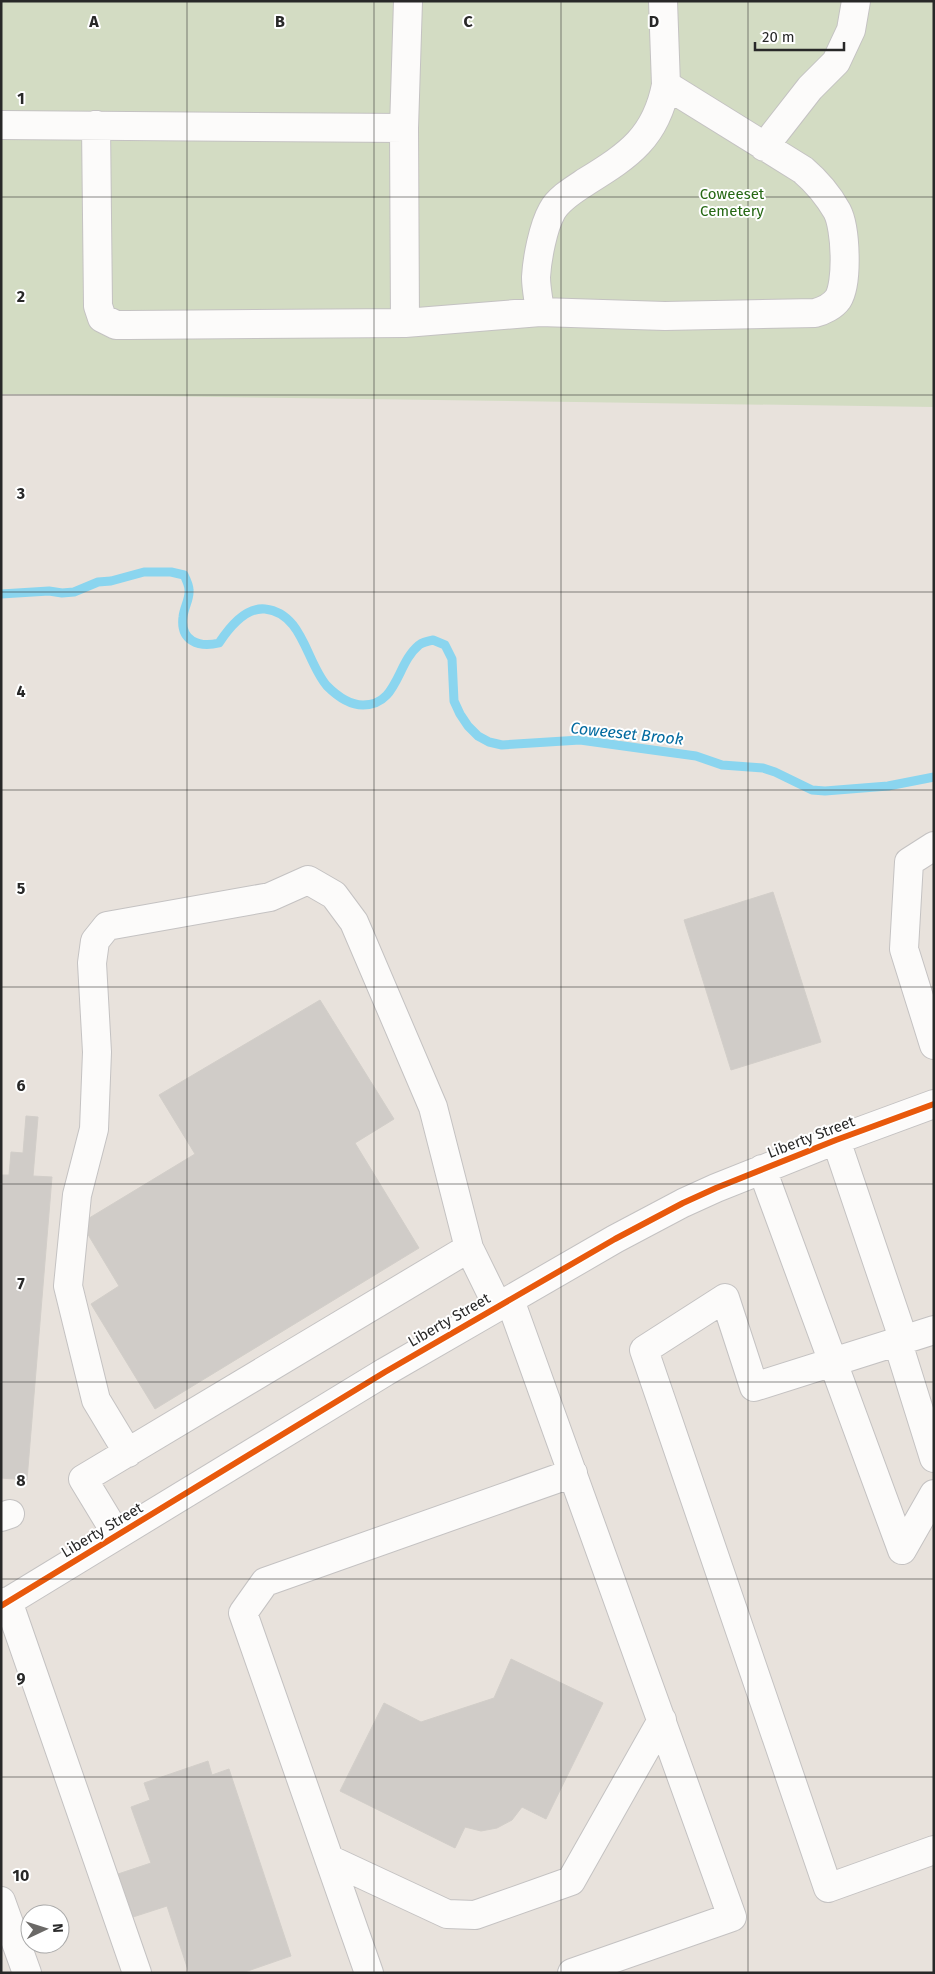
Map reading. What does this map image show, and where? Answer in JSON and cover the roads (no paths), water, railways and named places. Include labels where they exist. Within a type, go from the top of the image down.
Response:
[{"type":"street","points":[[406,323],[404,128],[408,1]]},
{"type":"street","points":[[540,312],[536,277],[543,237],[552,210],[569,192],[615,163],[634,148],[653,126],[662,106],[666,85],[663,1]]},
{"type":"street","points":[[764,147],[810,88],[836,62],[851,30],[856,1]]},
{"type":"street","points":[[96,125],[98,306],[102,318],[116,325],[406,323],[540,312],[664,316],[824,311],[838,299],[840,294],[845,258],[843,232],[838,213],[819,184],[803,170],[666,85]]},
{"type":"street","points":[[1,125],[404,128]]},
{"type":"street","points":[[934,846],[909,862],[904,949],[934,1045]]},
{"type":"street","points":[[128,1453],[96,1400],[68,1286],[77,1195],[94,1129],[97,1052],[92,963],[95,941],[107,926],[270,896],[308,880],[334,895],[354,922],[434,1107],[469,1248],[504,1303],[573,1474],[732,1917],[572,1973]]},
{"type":"street","name":"Liberty Street","points":[[5,1604],[385,1372],[615,1239],[683,1203],[836,1140],[934,1104]]},
{"type":"street","points":[[836,1140],[901,1342],[934,1458]]},
{"type":"street","points":[[762,1170],[902,1550],[934,1494]]},
{"type":"street","points":[[118,1535],[83,1479],[469,1248]]},
{"type":"street","points":[[934,1330],[754,1387],[725,1298],[644,1350],[828,1888],[934,1850]]},
{"type":"street","points":[[370,1973],[242,1613],[265,1582],[573,1474]]},
{"type":"street","points":[[5,1604],[137,1973]]},
{"type":"street","points":[[329,1859],[447,1914],[475,1915],[572,1881],[662,1720]]},
{"type":"street","points":[[1,1900],[26,1973]]},
{"type":"waterway","name":"Coweeset Brook","points":[[1,594],[49,591],[74,592],[98,582],[111,581],[144,572],[171,572],[184,575],[188,584],[189,593],[183,625],[185,632],[192,641],[205,644],[219,643],[233,625],[251,611],[265,609],[278,612],[288,619],[296,629],[327,686],[339,696],[358,705],[375,703],[383,698],[396,682],[411,653],[421,644],[433,640],[445,645],[452,659],[454,701],[468,726],[478,736],[489,742],[502,745],[580,740],[696,756],[722,765],[763,768],[812,790],[825,791],[888,786],[934,777]]},
{"type":"park label","name":"Coweeset Cemetery","points":[[732,202]]}]
